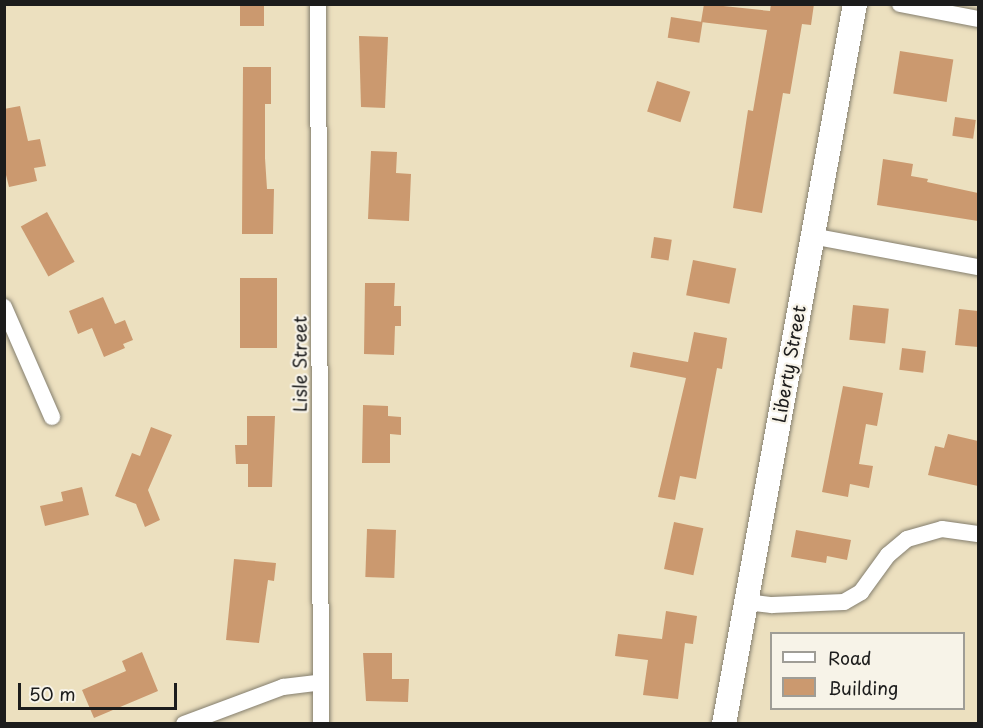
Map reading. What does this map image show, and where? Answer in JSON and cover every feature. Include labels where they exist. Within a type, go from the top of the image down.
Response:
[{"type":"main road","name":"Liberty Street","points":[[724,723],[855,4]]},
{"type":"street","name":"Lisle Street","points":[[318,4],[321,723]]},
{"type":"street","points":[[900,4],[978,19]]},
{"type":"street","points":[[812,236],[978,267]]},
{"type":"street","points":[[4,307],[52,417]]},
{"type":"street","points":[[746,602],[772,605],[844,602],[861,592],[888,555],[907,539],[942,529],[978,534]]},
{"type":"street","points":[[184,723],[283,687],[321,682]]},
{"type":"building","points":[[240,4],[264,4],[264,26],[240,26]]},
{"type":"building","points":[[704,4],[770,11],[771,4],[814,4],[811,25],[802,24],[790,94],[783,93],[762,213],[733,208],[748,110],[753,111],[767,30],[701,22]]},
{"type":"building","points":[[671,17],[703,22],[699,43],[668,38]]},
{"type":"building","points":[[359,36],[388,37],[385,108],[361,107]]},
{"type":"building","points":[[900,51],[953,59],[947,102],[893,93]]},
{"type":"building","points":[[243,67],[271,67],[271,104],[265,104],[265,158],[267,189],[274,189],[273,234],[242,234]]},
{"type":"building","points":[[657,81],[690,92],[680,122],[647,111]]},
{"type":"building","points":[[20,106],[28,141],[40,139],[46,166],[34,168],[37,181],[9,187],[4,167],[4,109]]},
{"type":"building","points":[[955,117],[976,120],[973,139],[952,136]]},
{"type":"building","points":[[371,151],[397,152],[396,173],[411,174],[409,221],[368,219]]},
{"type":"building","points":[[883,159],[913,164],[911,176],[928,179],[927,182],[978,193],[978,221],[877,205]]},
{"type":"building","points":[[47,212],[75,262],[48,276],[21,227]]},
{"type":"building","points":[[654,237],[672,240],[668,261],[651,258]]},
{"type":"building","points":[[693,260],[736,268],[729,304],[686,295]]},
{"type":"building","points":[[240,278],[277,278],[277,348],[240,348]]},
{"type":"building","points":[[365,283],[395,283],[394,306],[401,306],[401,326],[395,326],[394,355],[364,354]]},
{"type":"building","points":[[103,297],[115,324],[125,320],[133,340],[123,344],[125,348],[104,357],[92,328],[78,334],[69,311]]},
{"type":"building","points":[[853,305],[889,309],[885,344],[849,340]]},
{"type":"building","points":[[959,309],[978,311],[978,347],[955,345]]},
{"type":"building","points":[[694,332],[727,338],[722,369],[717,368],[696,479],[680,476],[675,500],[658,497],[686,378],[630,367],[633,352],[688,362]]},
{"type":"building","points":[[902,348],[926,351],[923,373],[899,370]]},
{"type":"building","points":[[843,386],[883,393],[877,426],[866,424],[859,464],[873,466],[869,488],[850,484],[848,497],[822,492]]},
{"type":"building","points":[[363,405],[388,406],[388,416],[401,417],[401,435],[390,434],[390,463],[362,463]]},
{"type":"building","points":[[247,416],[275,416],[272,487],[248,487],[248,464],[236,464],[235,445],[247,445]]},
{"type":"building","points":[[151,427],[172,435],[148,490],[160,520],[145,527],[136,504],[115,496],[132,453],[140,456]]},
{"type":"building","points":[[948,434],[978,441],[978,486],[928,475],[935,446],[944,448]]},
{"type":"building","points":[[82,487],[89,515],[45,526],[40,506],[63,501],[61,492]]},
{"type":"building","points":[[674,522],[703,528],[693,575],[664,569]]},
{"type":"building","points":[[367,529],[396,530],[394,578],[365,577]]},
{"type":"building","points":[[796,530],[851,540],[847,560],[827,556],[826,563],[791,557]]},
{"type":"building","points":[[234,559],[276,563],[274,581],[268,580],[259,643],[226,640]]},
{"type":"building","points":[[666,611],[697,616],[693,644],[685,643],[678,699],[643,695],[648,660],[615,656],[618,634],[662,639]]},
{"type":"building","points":[[142,652],[158,691],[94,718],[82,690],[126,671],[122,661]]},
{"type":"building","points":[[363,653],[392,653],[392,679],[409,679],[408,702],[366,701]]}]
